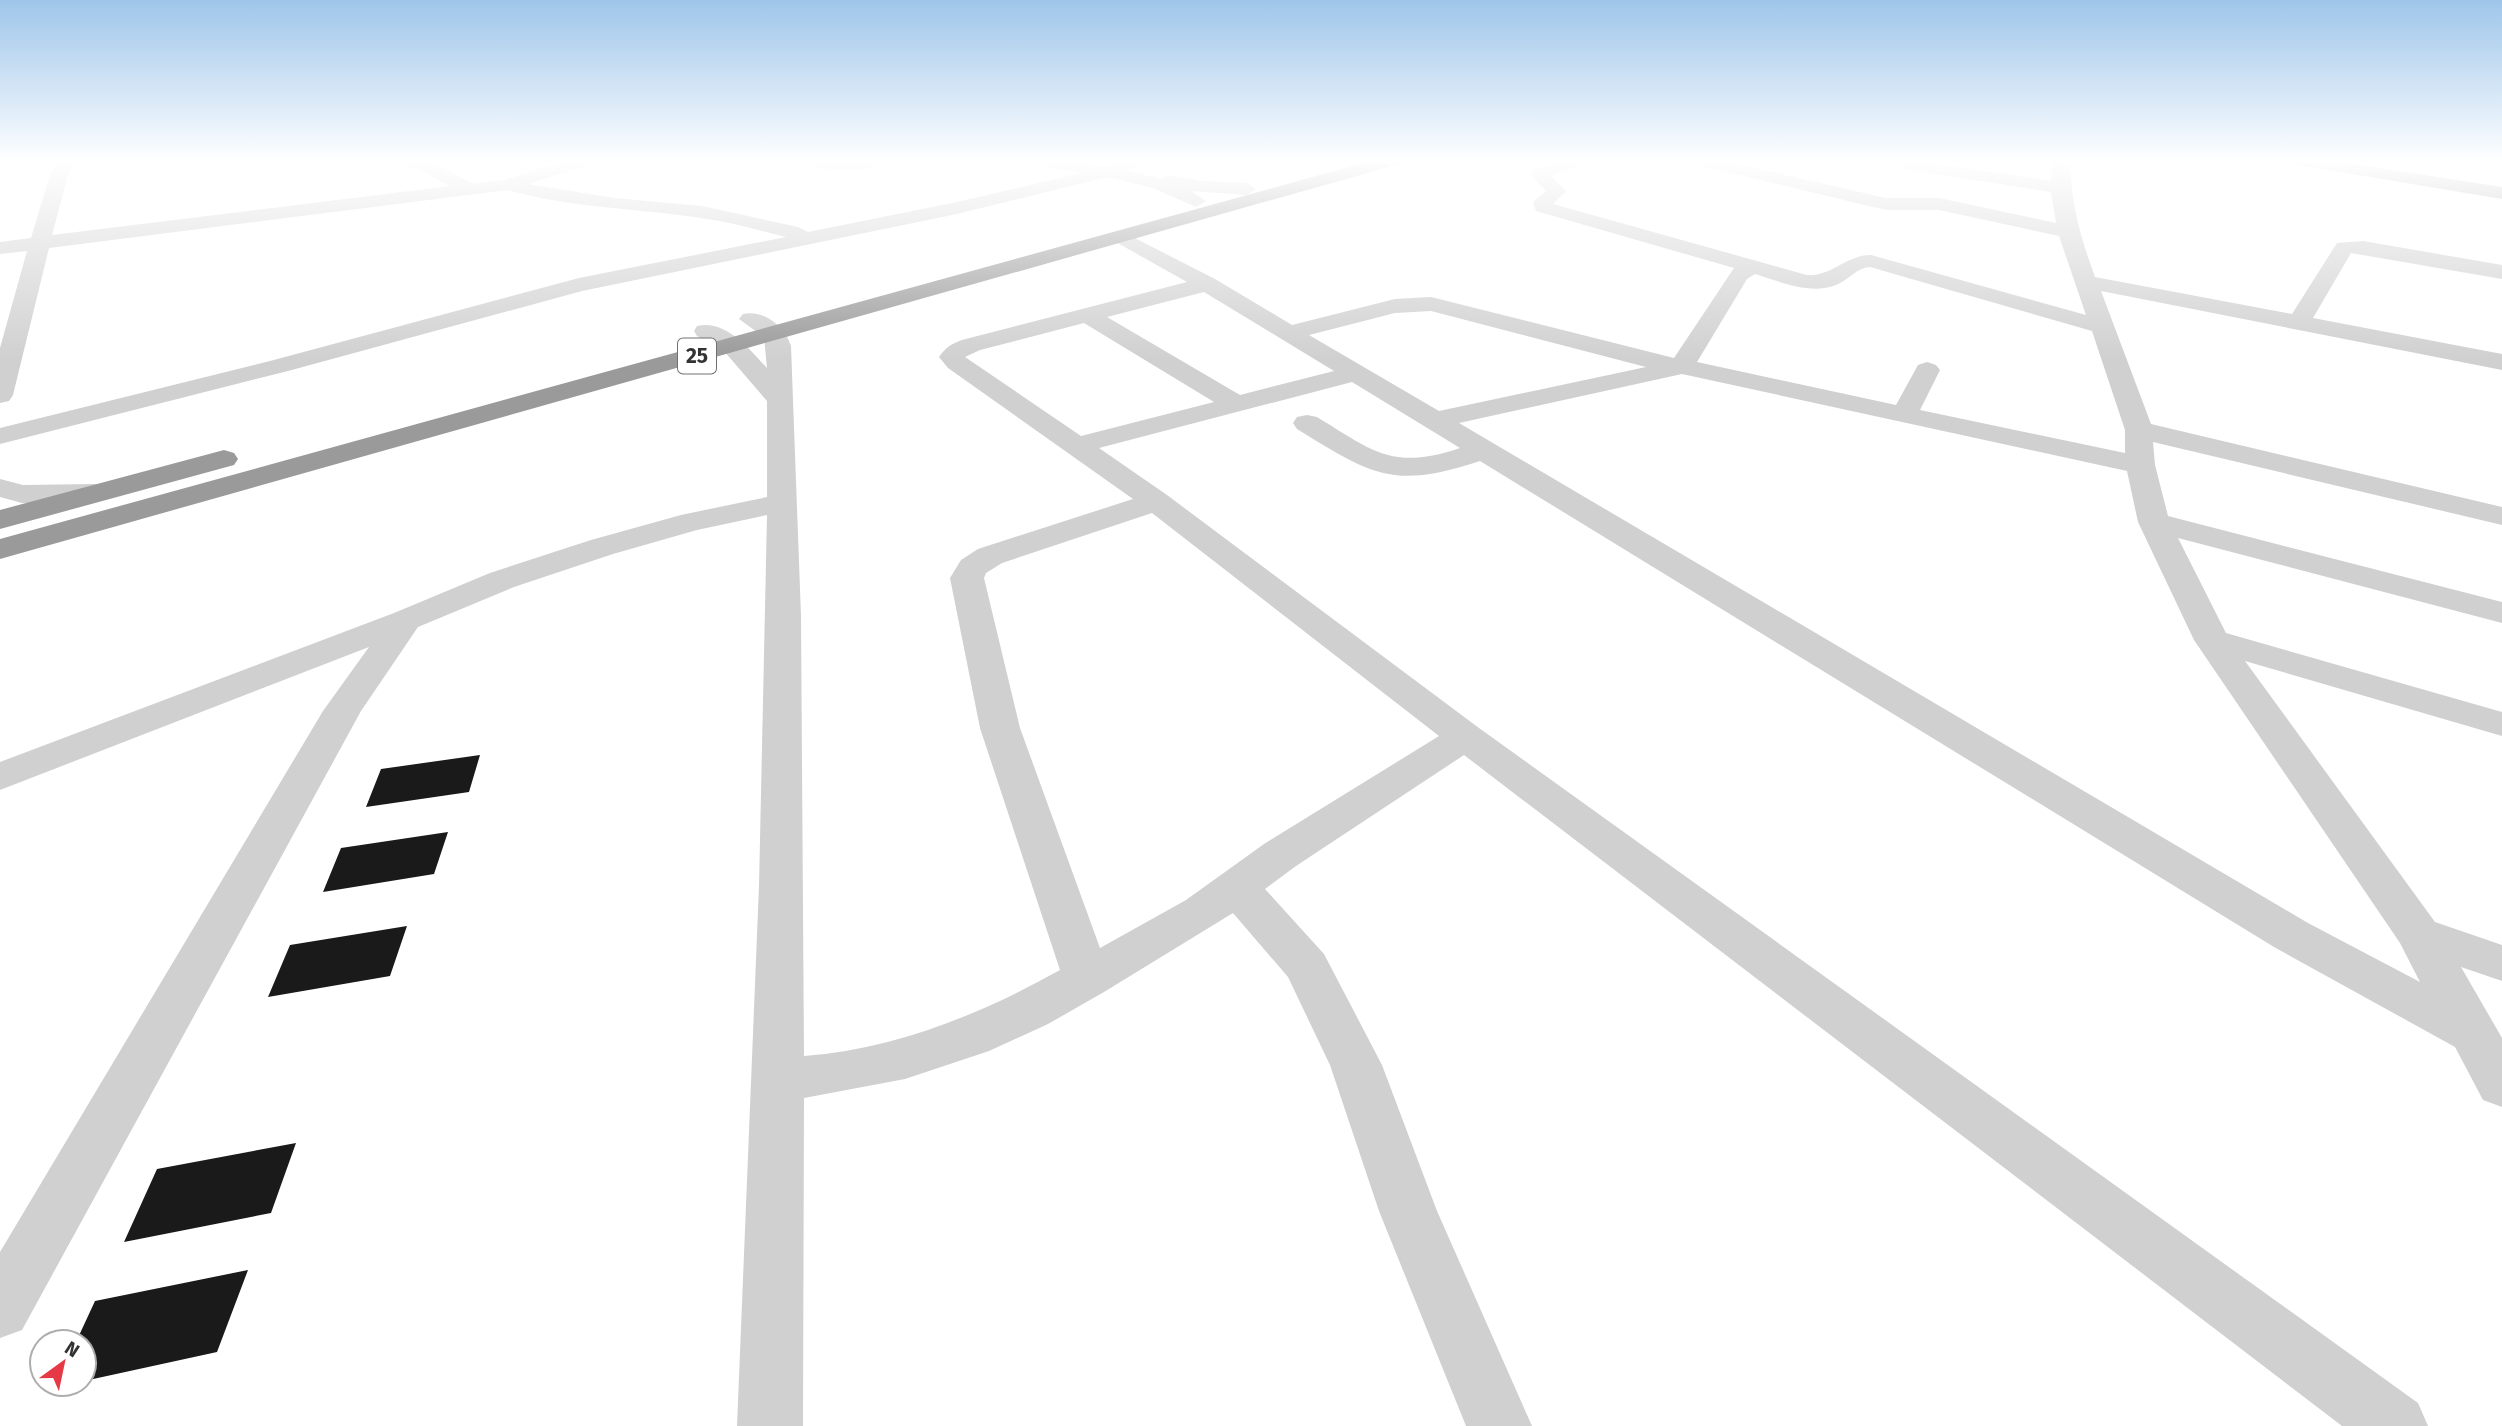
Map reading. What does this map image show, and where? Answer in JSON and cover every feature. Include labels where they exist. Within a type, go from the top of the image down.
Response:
[{"type":"highway","name":"25","points":[[533,377],[1100,227]]},
{"type":"highway","name":"25","points":[[0,549],[1158,227]]},
{"type":"highway","points":[[0,520],[241,455]]},
{"type":"street","points":[[0,395],[45,227]]},
{"type":"street","points":[[0,248],[171,227]]},
{"type":"street","points":[[767,227],[814,237]]},
{"type":"street","points":[[0,436],[279,366],[579,285],[867,227]]},
{"type":"street","points":[[1615,227],[1818,284],[1830,281],[1857,261],[1871,261],[2103,327]]},
{"type":"street","points":[[2043,227],[2068,232]]},
{"type":"street","points":[[2067,227],[2079,267],[2103,327],[2140,448],[2154,522],[2212,640],[2418,934],[2470,1032],[2502,1085]]},
{"type":"street","points":[[1121,237],[1207,284],[2279,928],[2470,1032]]},
{"type":"street","points":[[2300,321],[2344,247],[2363,247],[2502,272]]},
{"type":"street","points":[[1432,421],[1681,367],[1739,275],[1752,267]]},
{"type":"street","points":[[2087,282],[2502,362]]},
{"type":"street","points":[[1207,284],[971,345],[958,350],[952,357],[1156,501],[1465,737],[2395,1426]]},
{"type":"street","points":[[1287,332],[1395,306],[1431,304],[1681,367],[1903,416],[2140,448],[2502,516]]},
{"type":"street","points":[[1087,316],[1236,404]]},
{"type":"street","points":[[751,319],[775,333],[779,346],[782,503],[783,713],[770,1426]]},
{"type":"street","points":[[706,331],[733,346],[780,399]]},
{"type":"street","points":[[1903,416],[1927,370]]},
{"type":"street","points":[[1078,446],[1353,374]]},
{"type":"street","points":[[1307,423],[1372,461],[1395,467],[1422,468],[1481,451]]},
{"type":"street","points":[[0,488],[22,494],[95,493]]},
{"type":"street","points":[[1087,979],[1000,728],[967,578],[972,567],[990,556],[1156,501]]},
{"type":"street","points":[[0,777],[406,620],[502,580],[602,547],[692,522],[782,503]]},
{"type":"street","points":[[2154,522],[2502,613]]},
{"type":"street","points":[[8,1283],[342,712],[406,620]]},
{"type":"street","points":[[2212,640],[2502,724]]},
{"type":"street","points":[[777,1079],[817,1076],[905,1059],[971,1037],[1087,979],[1202,912],[1236,886],[1465,737]]},
{"type":"street","points":[[1236,886],[1307,967],[1356,1065],[1408,1210],[1499,1426]]},
{"type":"street","points":[[2418,934],[2502,963]]},
{"type":"building","points":[[480,755],[469,792],[366,807],[381,769]]},
{"type":"building","points":[[448,832],[434,874],[323,892],[341,848]]},
{"type":"building","points":[[407,926],[390,976],[268,997],[290,945]]},
{"type":"building","points":[[296,1143],[271,1213],[124,1242],[157,1169]]},
{"type":"building","points":[[248,1270],[217,1352],[98,1378],[98,1328],[82,1328],[95,1301]]}]
